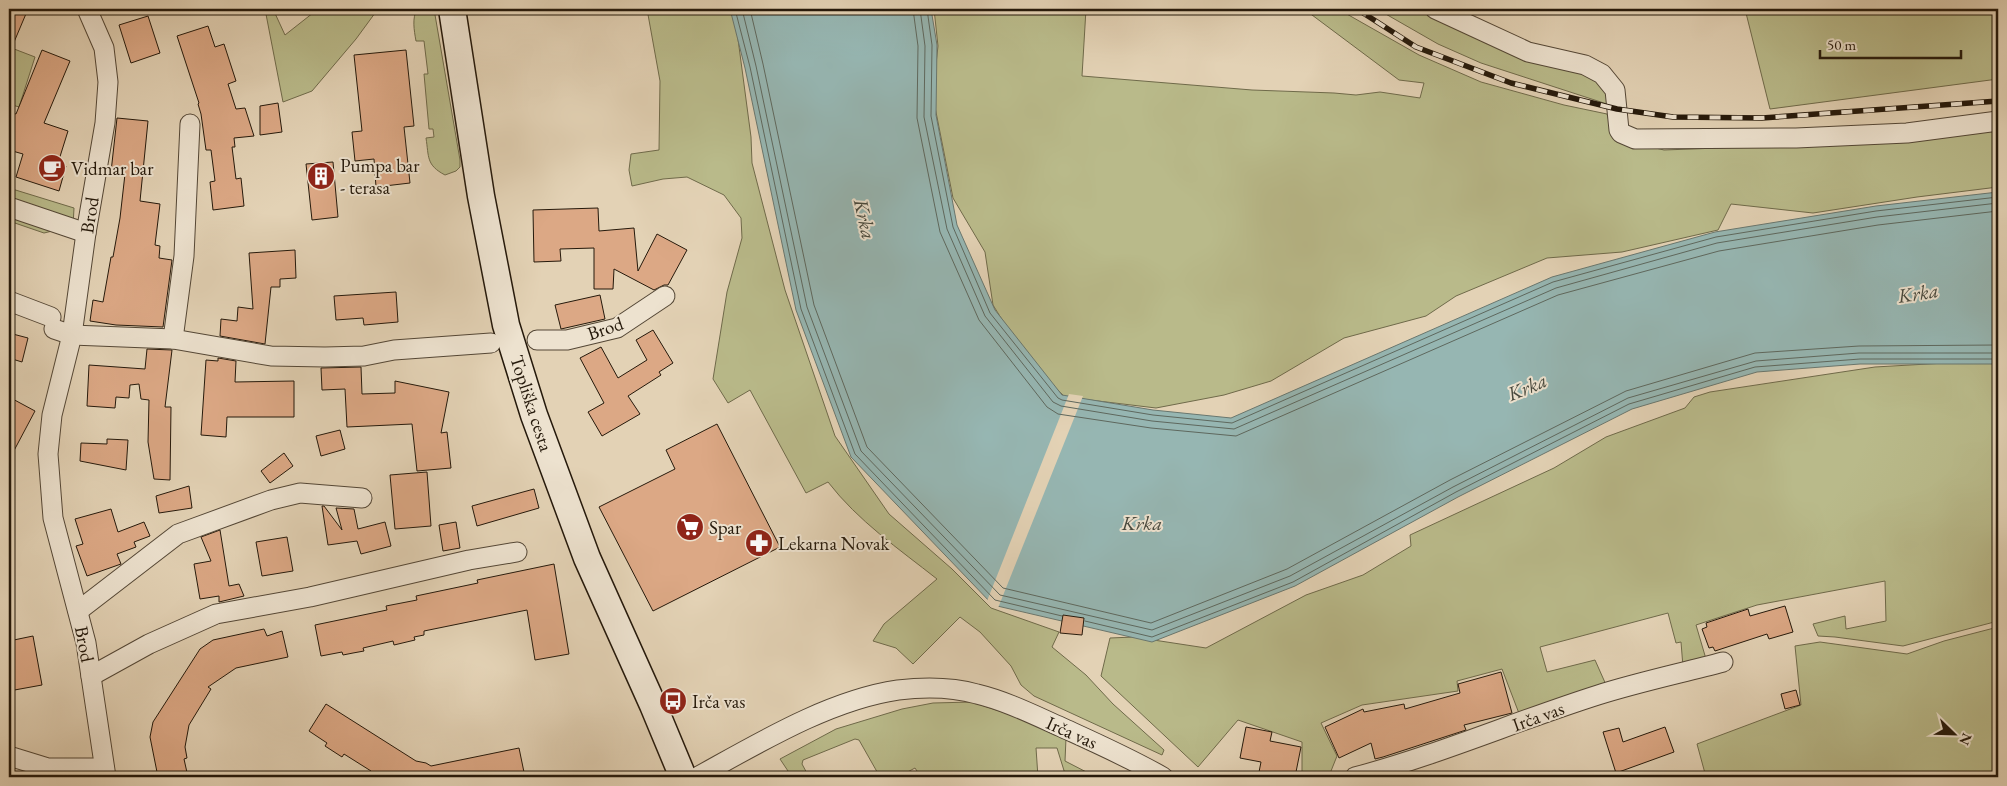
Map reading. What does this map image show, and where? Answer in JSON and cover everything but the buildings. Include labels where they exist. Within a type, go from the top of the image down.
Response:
[{"type":"main road","name":"Topliška cesta","points":[[452,9],[481,196],[506,325],[534,415],[587,558],[654,705],[683,777]]},
{"type":"street","name":"Brod","points":[[87,9],[104,48],[108,82],[105,123],[86,233],[72,335],[52,415],[48,454],[53,518],[86,643],[105,773]]},
{"type":"street","points":[[1434,9],[1528,52],[1585,65],[1602,74],[1615,90],[1619,130],[1621,133],[1635,139],[1796,138],[1907,133],[1998,121]]},
{"type":"street","points":[[173,339],[184,256],[190,124]]},
{"type":"street","points":[[9,207],[86,233]]},
{"type":"street","name":"Brod","points":[[537,340],[567,340],[617,328],[665,296]]},
{"type":"street","points":[[9,301],[72,335],[173,339],[271,356],[364,356],[394,350],[491,343]]},
{"type":"street","points":[[9,314],[28,321]]},
{"type":"street","name":"Brod","points":[[78,611],[178,534],[271,500],[300,493],[362,498]]},
{"type":"street","points":[[91,676],[150,644],[216,614],[310,597],[469,560],[517,552]]},
{"type":"street","name":"Irča vas","points":[[1355,777],[1394,767],[1454,747],[1599,694],[1723,662]]},
{"type":"street","name":"Irča vas","points":[[697,777],[830,709],[863,698],[911,689],[952,690],[977,694],[1025,711],[1066,729],[1125,756],[1163,777]]},
{"type":"street","points":[[9,756],[48,768],[105,773]]},
{"type":"green space","points":[[265,9],[273,9],[285,35],[318,9],[378,9],[356,39],[312,91],[283,102]]},
{"type":"green space","points":[[417,9],[434,9],[460,160],[460,167],[456,171],[445,175],[434,168],[428,155],[426,138],[434,137],[433,129],[429,129],[424,74],[428,74],[424,41],[416,41],[414,20]]},
{"type":"green space","points":[[647,9],[734,9],[751,137],[752,163],[785,290],[835,436],[889,514],[952,569],[991,608],[1059,632],[1052,647],[1086,675],[1113,704],[1164,750],[1162,755],[1034,696],[1021,685],[1011,666],[980,632],[960,617],[913,664],[896,648],[873,641],[884,624],[937,579],[866,522],[828,482],[806,493],[750,390],[728,403],[713,379],[727,292],[742,238],[741,218],[724,195],[687,177],[663,179],[632,186],[629,170],[631,154],[659,150],[660,81]]},
{"type":"green space","points":[[934,9],[1086,9],[1082,76],[1252,90],[1356,95],[1380,92],[1420,98],[1424,83],[1399,80],[1304,9],[1338,9],[1419,55],[1481,82],[1564,105],[1607,114],[1614,138],[1664,150],[1906,141],[1998,129],[1998,187],[1813,213],[1731,204],[1718,230],[1622,252],[1547,258],[1456,296],[1426,316],[1344,338],[1271,381],[1224,395],[1156,408],[1065,397],[1027,360],[993,305],[985,252],[953,198],[935,107],[935,73],[938,46]]},
{"type":"green space","points":[[1377,9],[1425,9],[1446,22],[1579,70],[1605,84],[1610,105],[1481,63],[1438,44]]},
{"type":"green space","points":[[1745,9],[1998,9],[1998,79],[1770,109]]},
{"type":"green space","points":[[9,47],[35,57],[19,107],[9,104]]},
{"type":"green space","points":[[9,188],[74,208],[73,226],[44,233],[9,221]]},
{"type":"green space","points":[[1998,360],[1998,621],[1903,646],[1818,636],[1813,624],[1845,616],[1846,629],[1886,621],[1885,581],[1757,605],[1696,625],[1706,659],[1683,667],[1681,642],[1676,643],[1668,613],[1540,647],[1547,672],[1595,660],[1607,687],[1520,716],[1502,669],[1457,681],[1458,691],[1362,705],[1321,723],[1337,756],[1329,776],[1326,777],[1302,777],[1302,742],[1238,720],[1198,767],[1101,676],[1110,638],[1134,637],[1206,648],[1306,595],[1363,575],[1411,546],[1410,535],[1554,468],[1606,437],[1685,408],[1694,397],[1710,392],[1875,367]]},
{"type":"green space","points":[[1998,627],[1998,777],[1706,777],[1697,744],[1801,705],[1795,646],[1820,642],[1907,654],[1944,641]]},
{"type":"green space","points":[[972,702],[1039,724],[1066,738],[1065,761],[1096,777],[1066,777],[1057,748],[1036,748],[1038,777],[921,777],[915,768],[898,777],[880,777],[859,740],[855,739],[803,760],[802,764],[809,777],[792,777],[780,759],[836,729],[902,709],[933,703]]},
{"type":"water","name":"Krka","points":[[730,9],[931,9],[937,45],[936,115],[957,225],[995,310],[1062,395],[1153,410],[1231,418],[1552,277],[1715,232],[1876,206],[1998,192],[1998,364],[1860,364],[1757,372],[1632,409],[1458,497],[1295,586],[1152,642],[993,605],[851,457],[796,310],[745,68]]},
{"type":"pier","points":[[1069,394],[1083,396],[998,608],[992,607],[987,601]]},
{"type":"railway","points":[[1357,9],[1416,47],[1511,83],[1617,109],[1673,117],[1762,118],[1998,101]]},
{"type":"place","name":"Vidmar bar","points":[[52,168]]},
{"type":"place","name":"Pumpa bar - terasa","points":[[321,176]]},
{"type":"place","name":"Spar","points":[[690,527]]},
{"type":"place","name":"Lekarna Novak","points":[[759,543]]},
{"type":"place","name":"Irča vas","points":[[673,701]]}]
